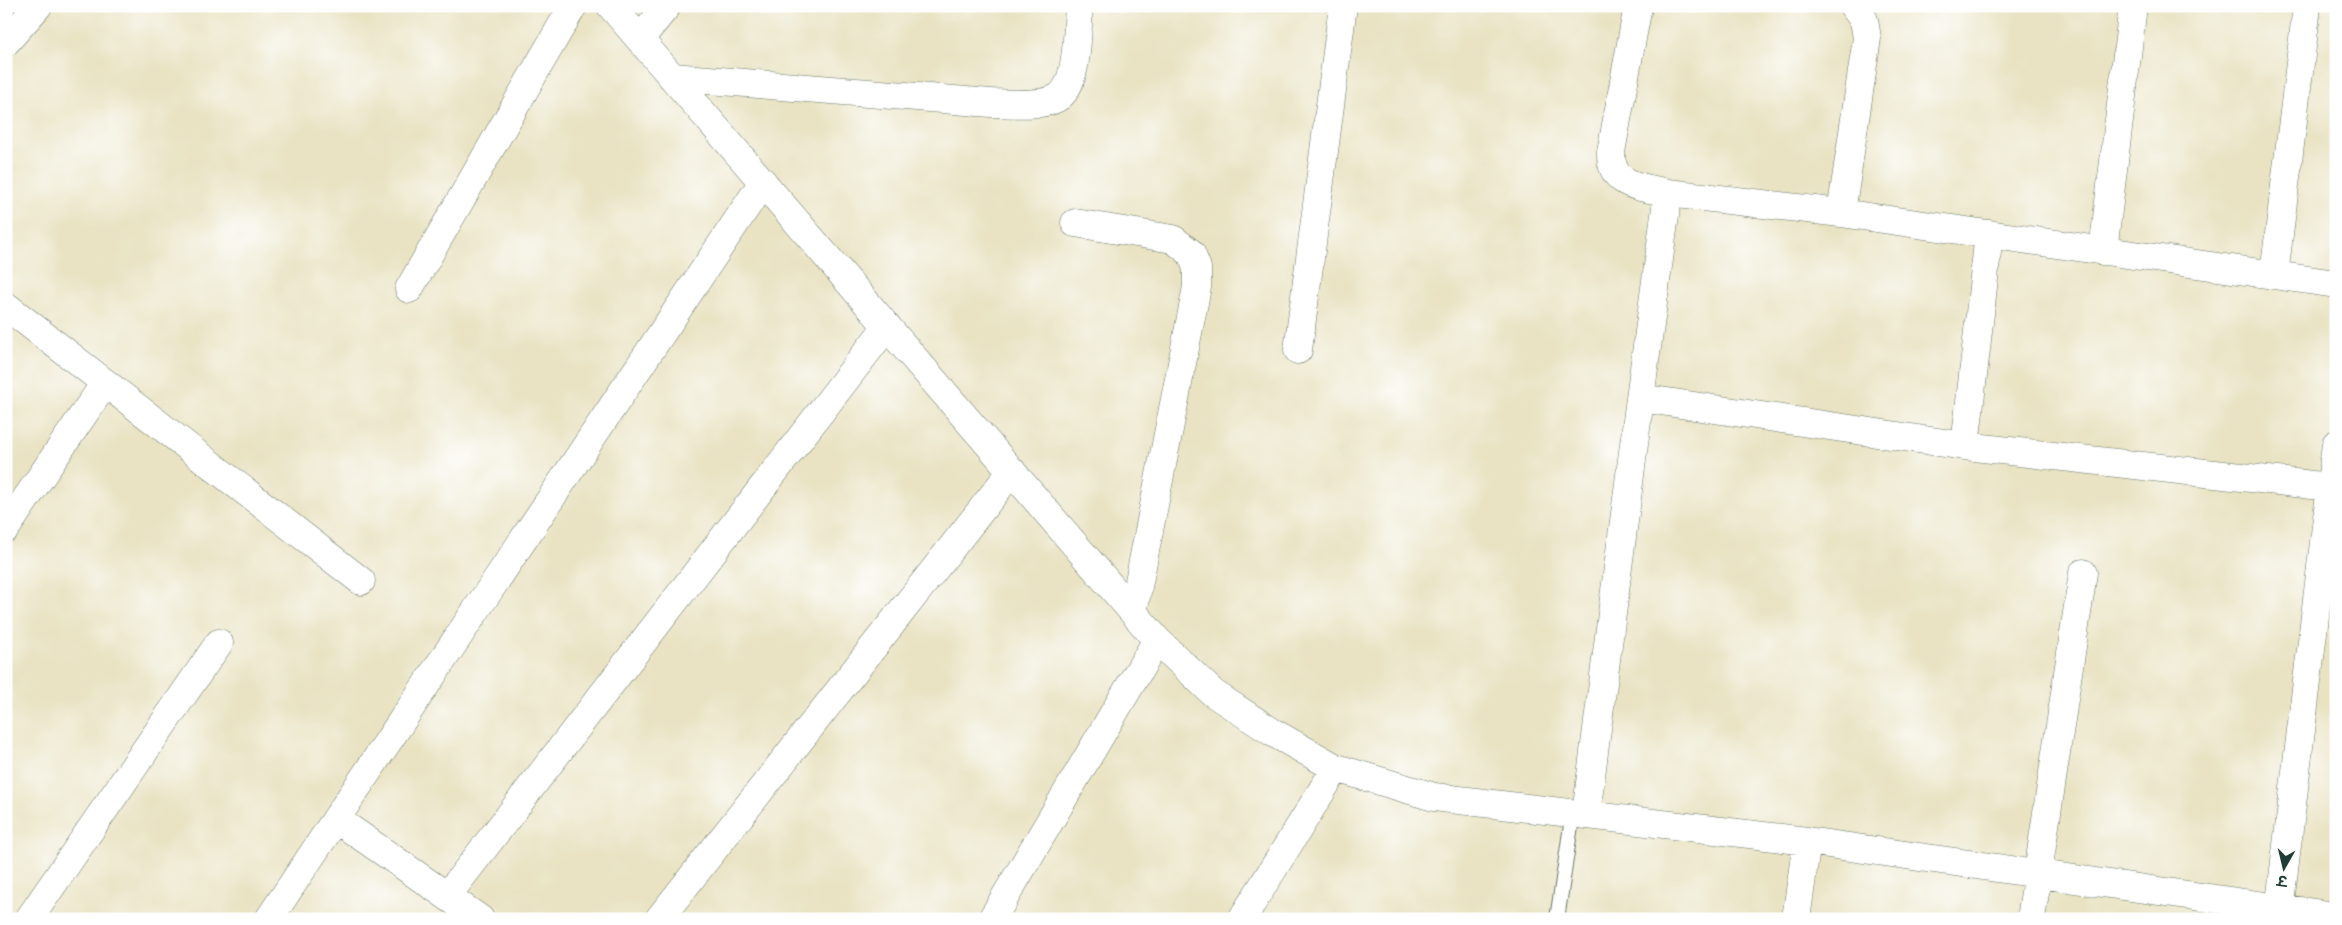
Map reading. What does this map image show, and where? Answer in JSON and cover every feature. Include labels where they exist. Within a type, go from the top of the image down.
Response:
[{"type":"street","points":[[6,42],[38,6]]},
{"type":"street","points":[[409,289],[573,6]]},
{"type":"street","points":[[611,6],[1157,640],[1212,693],[1272,732],[1336,768],[1434,797],[1807,841],[2036,874],[2278,914],[2336,916]]},
{"type":"street","points":[[640,39],[668,6]]},
{"type":"street","points":[[672,76],[991,103],[1034,103],[1056,98],[1068,88],[1073,72],[1079,6]]},
{"type":"street","points":[[1298,350],[1343,6]]},
{"type":"street","points":[[1638,6],[1611,152],[1611,165],[1615,174],[1635,185],[1668,192],[1841,213],[2336,284]]},
{"type":"street","points":[[1841,213],[1866,38],[1864,20],[1852,6]]},
{"type":"street","points":[[2103,251],[2133,6]]},
{"type":"street","points":[[2274,275],[2307,6]]},
{"type":"street","points":[[269,919],[763,182]]},
{"type":"street","points":[[1579,813],[1640,398],[1668,192]]},
{"type":"street","points":[[1074,223],[1173,239],[1191,253],[1197,268],[1197,286],[1133,612]]},
{"type":"street","points":[[1965,446],[1989,234]]},
{"type":"street","points":[[6,306],[361,581]]},
{"type":"street","points":[[447,896],[887,326]]},
{"type":"street","points":[[6,528],[105,383]]},
{"type":"street","points":[[1640,398],[1965,446],[2330,487]]},
{"type":"street","points":[[2278,914],[2336,444]]},
{"type":"street","points":[[659,919],[1012,471]]},
{"type":"street","points":[[2031,919],[2036,874],[2083,573]]},
{"type":"street","points":[[992,919],[1157,640]]},
{"type":"street","points":[[28,919],[219,643]]},
{"type":"street","points":[[1242,919],[1336,768]]},
{"type":"street","points":[[336,819],[480,919]]},
{"type":"street","points":[[1796,919],[1807,841]]},
{"type":"lane","points":[[1557,919],[1579,813]]}]
